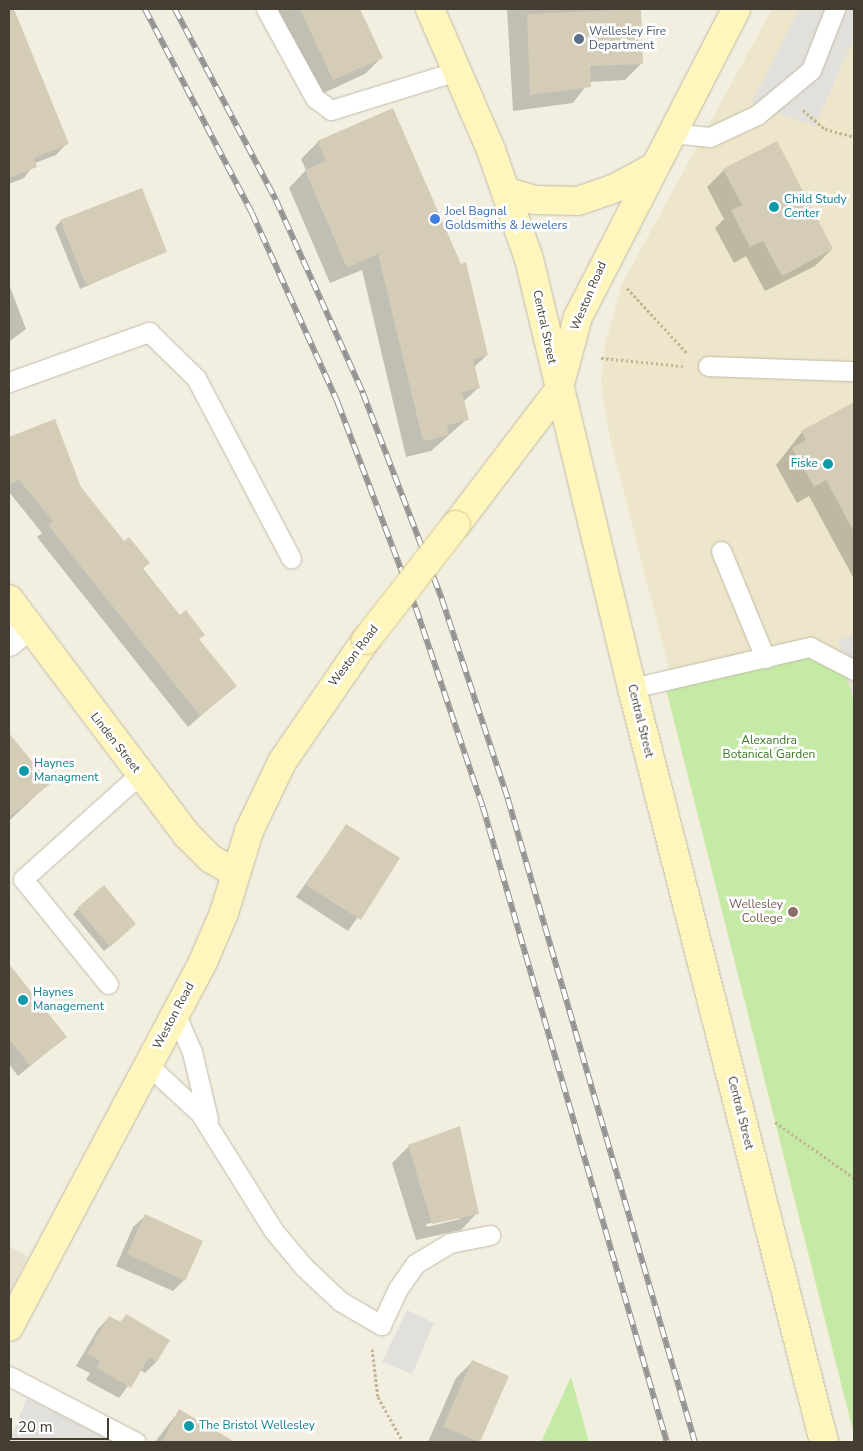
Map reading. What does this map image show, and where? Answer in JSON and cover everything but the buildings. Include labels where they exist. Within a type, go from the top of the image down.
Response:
[{"type":"main road","name":"Central Street","points":[[430,9],[507,192],[531,267],[558,391],[632,688],[824,1442]]},
{"type":"main road","name":"Weston Road","points":[[9,1327],[218,929],[257,812],[287,753],[366,640],[558,391],[578,317],[650,169],[672,133],[736,9]]},
{"type":"main road","points":[[507,192],[535,200],[578,201],[615,188],[650,169]]},
{"type":"main road","name":"Linden Street","points":[[9,599],[18,634],[140,774],[203,853],[236,872]]},
{"type":"lane","points":[[266,9],[315,98],[331,110],[457,71]]},
{"type":"lane","points":[[672,133],[710,137],[757,115],[811,70],[835,9]]},
{"type":"lane","points":[[9,382],[149,332],[196,378],[291,558]]},
{"type":"lane","points":[[703,366],[854,371]]},
{"type":"lane","points":[[721,551],[765,658]]},
{"type":"lane","points":[[632,688],[810,647],[854,670]]},
{"type":"lane","points":[[108,984],[24,879],[140,774]]},
{"type":"lane","points":[[175,1013],[192,1052],[210,1128]]},
{"type":"lane","points":[[148,1065],[183,1093],[210,1128],[292,1254],[328,1291],[381,1325],[396,1290],[415,1264],[450,1243],[490,1235]]},
{"type":"lane","points":[[9,1376],[136,1442]]},
{"type":"path","points":[[825,128],[854,137]]},
{"type":"path","points":[[620,284],[651,311],[703,366]]},
{"type":"path","points":[[601,358],[703,366]]},
{"type":"path","points":[[775,1122],[854,1178]]},
{"type":"path","points":[[381,1325],[372,1347],[374,1381],[403,1442]]},
{"type":"shaded area","name":"Wellesley College","points":[[772,9],[854,9],[854,1386],[610,439],[601,384],[605,345],[622,284]]},
{"type":"shaded area","points":[[799,9],[854,9],[854,38],[815,126],[751,104]]},
{"type":"shaded area","points":[[854,635],[854,700],[838,640]]},
{"type":"shaded area","points":[[9,1246],[28,1257],[9,1294]]},
{"type":"shaded area","points":[[407,1310],[434,1323],[412,1374],[382,1362]]},
{"type":"shaded area","points":[[27,1398],[114,1442],[9,1442]]},
{"type":"green space","name":"Alexandra Botanical Garden","points":[[810,647],[843,664],[854,702],[854,1435],[664,681]]},
{"type":"green space","points":[[571,1377],[589,1442],[541,1442]]},
{"type":"railway","points":[[145,9],[252,213],[338,403],[416,608],[483,807],[667,1442]]},
{"type":"railway","points":[[175,9],[276,200],[363,393],[442,599],[508,799],[695,1442]]},
{"type":"place","name":"Wellesley Fire Department","points":[[579,39]]},
{"type":"place","name":"Child Study Center","points":[[774,207]]},
{"type":"place","name":"Joel Bagnal Goldsmiths & Jewelers","points":[[435,219]]},
{"type":"place","name":"Fiske","points":[[828,464]]},
{"type":"place","name":"Haynes Managment","points":[[24,771]]},
{"type":"place","name":"Wellesley College","points":[[793,912]]},
{"type":"place","name":"Haynes Management","points":[[23,1000]]},
{"type":"place","name":"The Bristol Wellesley","points":[[189,1426]]}]
